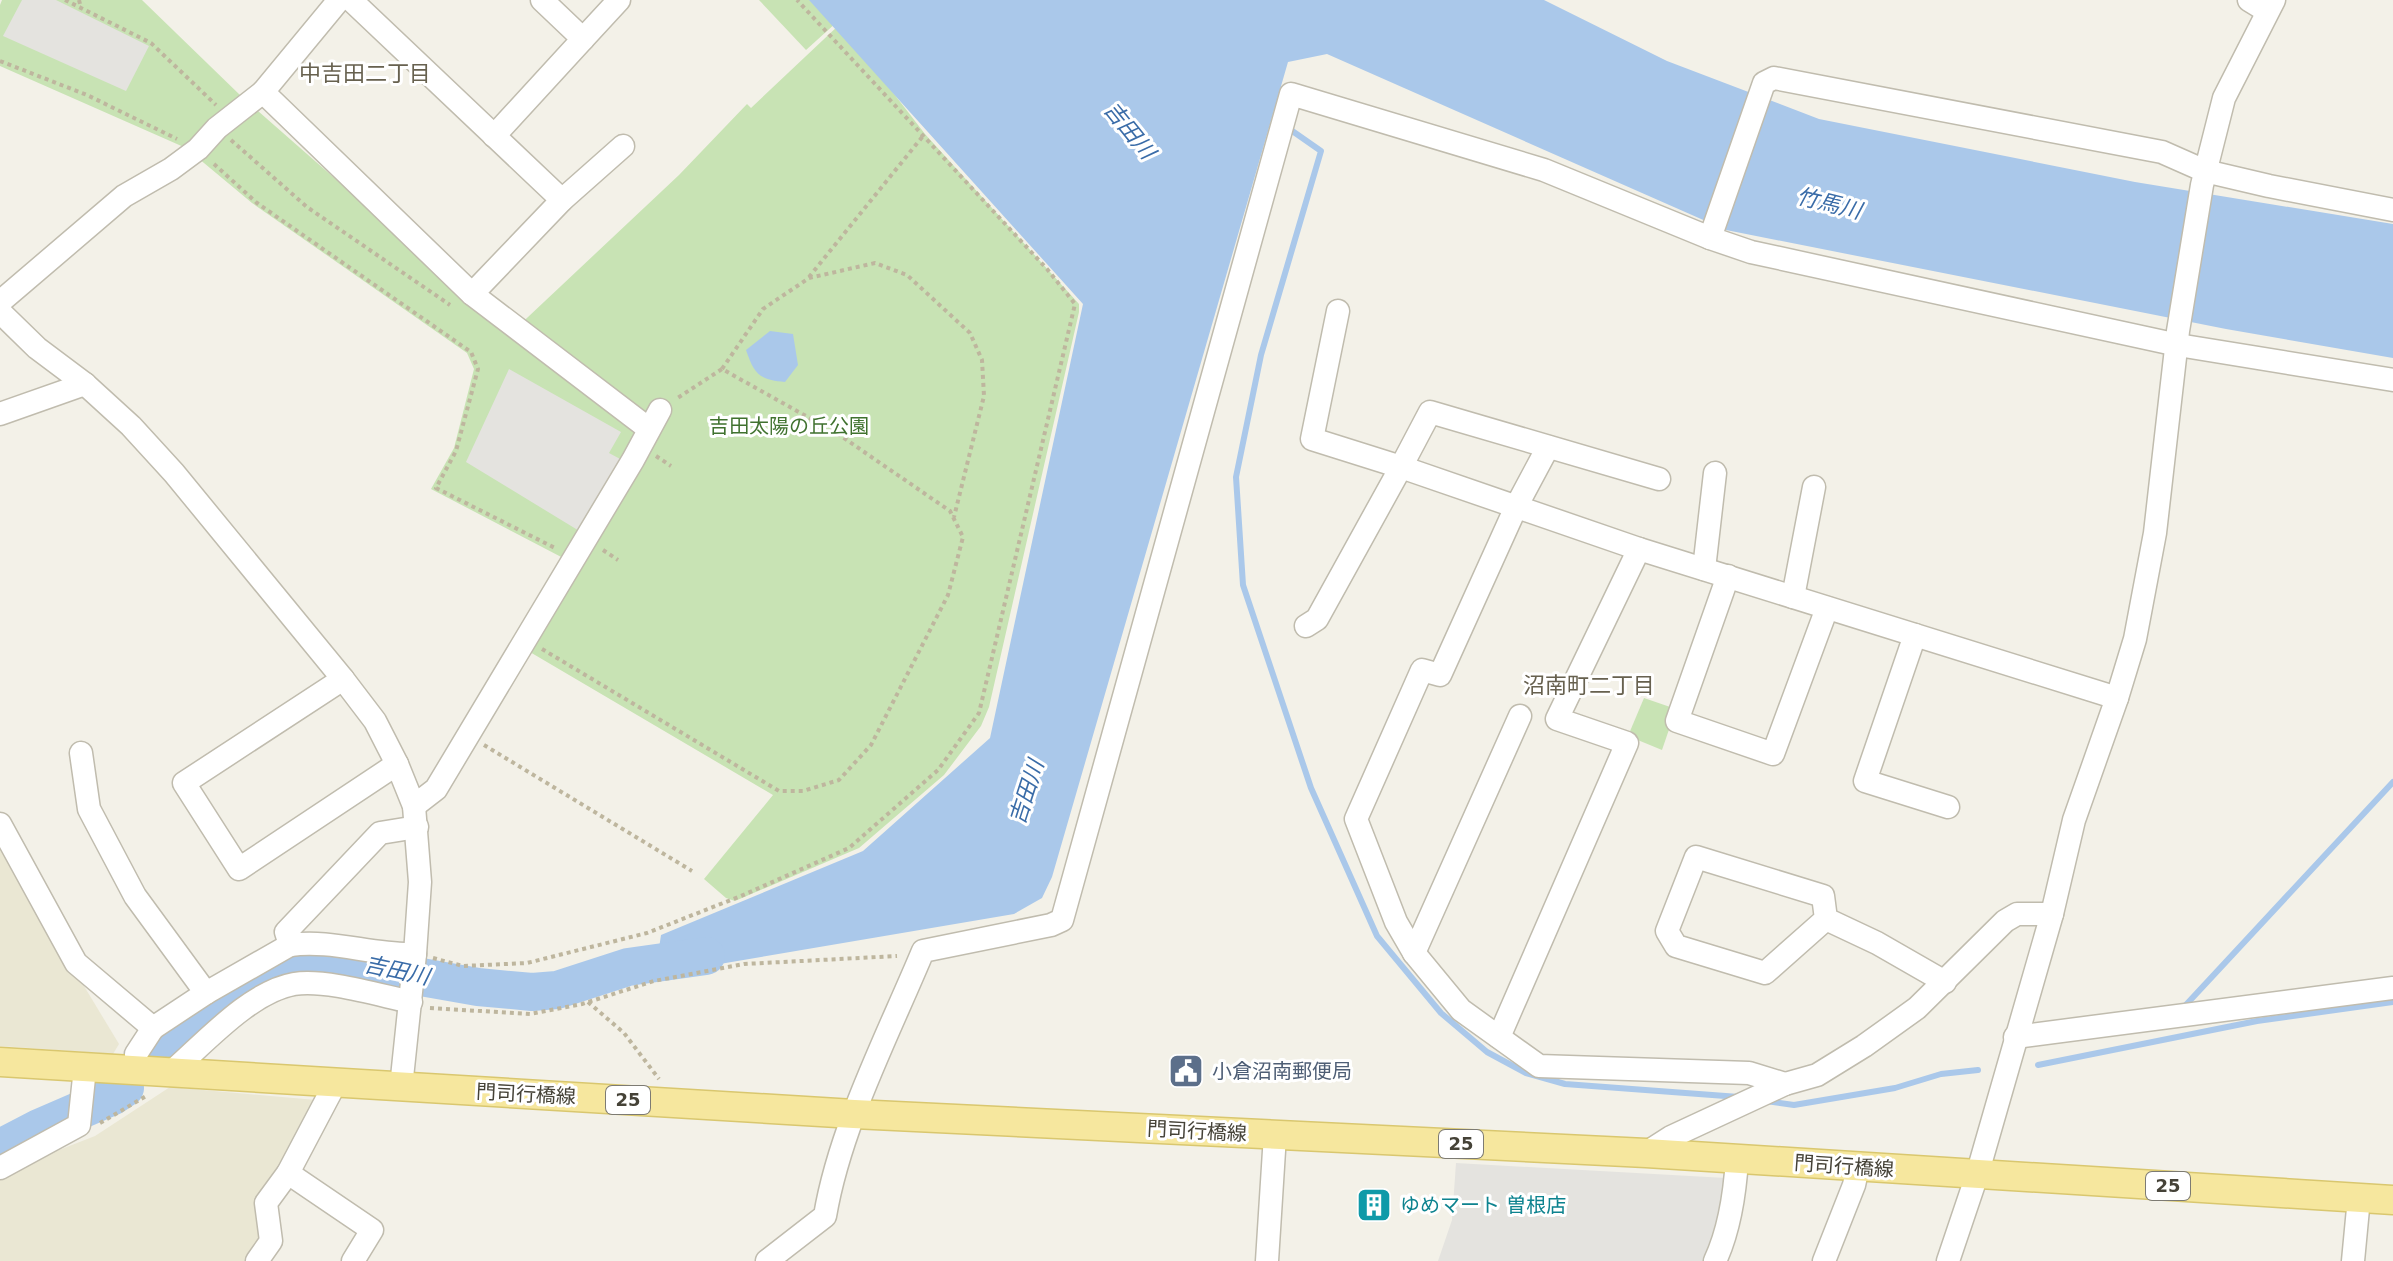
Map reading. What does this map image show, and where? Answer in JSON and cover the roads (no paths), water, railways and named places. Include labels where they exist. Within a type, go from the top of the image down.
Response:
[{"type":"main road","name":"門司行橋線","points":[[0,1062],[85,1069],[153,1080],[336,1082],[854,1114],[1646,1153],[2393,1200]]},
{"type":"street","points":[[0,302],[124,196],[171,169],[198,149],[224,123],[263,92],[339,0]]},
{"type":"street","points":[[351,0],[562,200]]},
{"type":"street","points":[[542,0],[583,39]]},
{"type":"street","points":[[494,136],[619,0]]},
{"type":"street","points":[[1948,1261],[1977,1175],[2052,914],[2074,820],[2135,639],[2155,533],[2178,338],[2204,178],[2224,98],[2263,4]]},
{"type":"street","points":[[1712,234],[1764,83],[1774,78],[2162,152],[2204,178],[2269,186],[2393,210]]},
{"type":"street","points":[[263,92],[466,303],[655,420],[436,789],[415,817],[380,833],[286,932],[290,945]]},
{"type":"street","points":[[767,1261],[825,1216],[831,1183],[854,1114],[923,951],[1051,925],[1062,920],[1291,94],[1544,170],[1751,252],[2393,380]]},
{"type":"street","points":[[466,303],[562,200],[623,146]]},
{"type":"street","points":[[1338,311],[1312,439],[1639,549],[2117,698]]},
{"type":"street","points":[[0,312],[37,348],[85,384],[131,426],[174,473],[375,721],[397,764],[415,817],[420,882],[415,960],[417,1001],[401,1087]]},
{"type":"street","points":[[0,414],[85,384]]},
{"type":"street","points":[[1306,626],[1317,619],[1430,412],[1659,479]]},
{"type":"street","points":[[1548,447],[1516,507],[1440,675],[1422,670],[1356,819],[1396,922],[1414,953],[1461,1010],[1539,1066],[1749,1073],[1780,1086]]},
{"type":"street","points":[[1704,569],[1715,473]]},
{"type":"street","points":[[1793,597],[1814,487]]},
{"type":"street","points":[[1499,1037],[1627,743],[1557,719],[1639,549]]},
{"type":"street","points":[[1728,576],[1677,721],[1773,754],[1827,608]]},
{"type":"street","points":[[1915,635],[1865,781],[1948,807]]},
{"type":"street","points":[[343,679],[184,783],[239,869],[397,764]]},
{"type":"street","points":[[1414,953],[1520,716]]},
{"type":"street","points":[[81,753],[89,809],[135,896],[206,993]]},
{"type":"street","points":[[0,824],[76,963],[153,1028]]},
{"type":"street","points":[[1696,857],[1823,896],[1826,919],[1765,973],[1676,946],[1667,931],[1696,857]]},
{"type":"street","points":[[1646,1153],[1671,1137],[1780,1086],[1817,1075],[1917,1008],[2005,921],[2017,914],[2052,914]]},
{"type":"street","points":[[1826,919],[1877,943],[1945,982]]},
{"type":"street","points":[[415,960],[403,955],[333,944],[290,945],[206,993],[153,1028],[136,1054],[153,1080],[241,1011],[293,984],[316,983],[417,1001]]},
{"type":"street","points":[[2015,1037],[2393,988]]},
{"type":"street","points":[[0,1168],[78,1126],[85,1069]]},
{"type":"street","points":[[257,1261],[271,1241],[266,1203],[288,1173],[336,1082]]},
{"type":"street","points":[[1267,1261],[1275,1135]]},
{"type":"street","points":[[1715,1261],[1725,1232],[1737,1159]]},
{"type":"street","points":[[1824,1261],[1858,1167]]},
{"type":"street","points":[[288,1173],[372,1230],[353,1261]]},
{"type":"street","points":[[2353,1261],[2359,1198]]},
{"type":"water","name":"竹馬川","points":[[809,0],[1544,0],[1667,61],[1819,119],[2135,182],[2393,224],[2393,358],[2226,329],[1726,230],[1327,54],[1288,62],[1052,877],[1042,898],[1014,914],[655,975],[661,935],[863,851],[990,738],[1083,304]]},
{"type":"water","points":[[770,331],[793,334],[798,365],[785,382],[758,374],[746,350]]},
{"type":"waterway","points":[[1288,128],[1321,151],[1261,355],[1236,477],[1243,585],[1311,788],[1377,936],[1441,1013],[1487,1052],[1526,1073],[1565,1084],[1739,1097]]},
{"type":"waterway","points":[[2183,1008],[2393,782]]},
{"type":"waterway","name":"吉田川","points":[[160,1058],[222,1005],[275,974],[313,959],[354,960],[404,974],[478,987],[532,992],[557,990],[628,967],[706,956]]},
{"type":"waterway","points":[[2038,1065],[2257,1021],[2393,1002]]},
{"type":"waterway","points":[[1766,1101],[1794,1105],[1895,1088],[1941,1074],[1978,1070]]},
{"type":"waterway","name":"吉田川","points":[[0,1148],[125,1088]]},
{"type":"place","name":"小倉沼南郵便局","points":[[1186,1071]]},
{"type":"place","name":"ゆめマート 曽根店","points":[[1374,1205]]},
{"type":"district","name":"中吉田二丁目","points":[[365,73]]},
{"type":"district","name":"沼南町二丁目","points":[[1589,685]]},
{"type":"park label","name":"吉田太陽の丘公園","points":[[789,426]]}]
